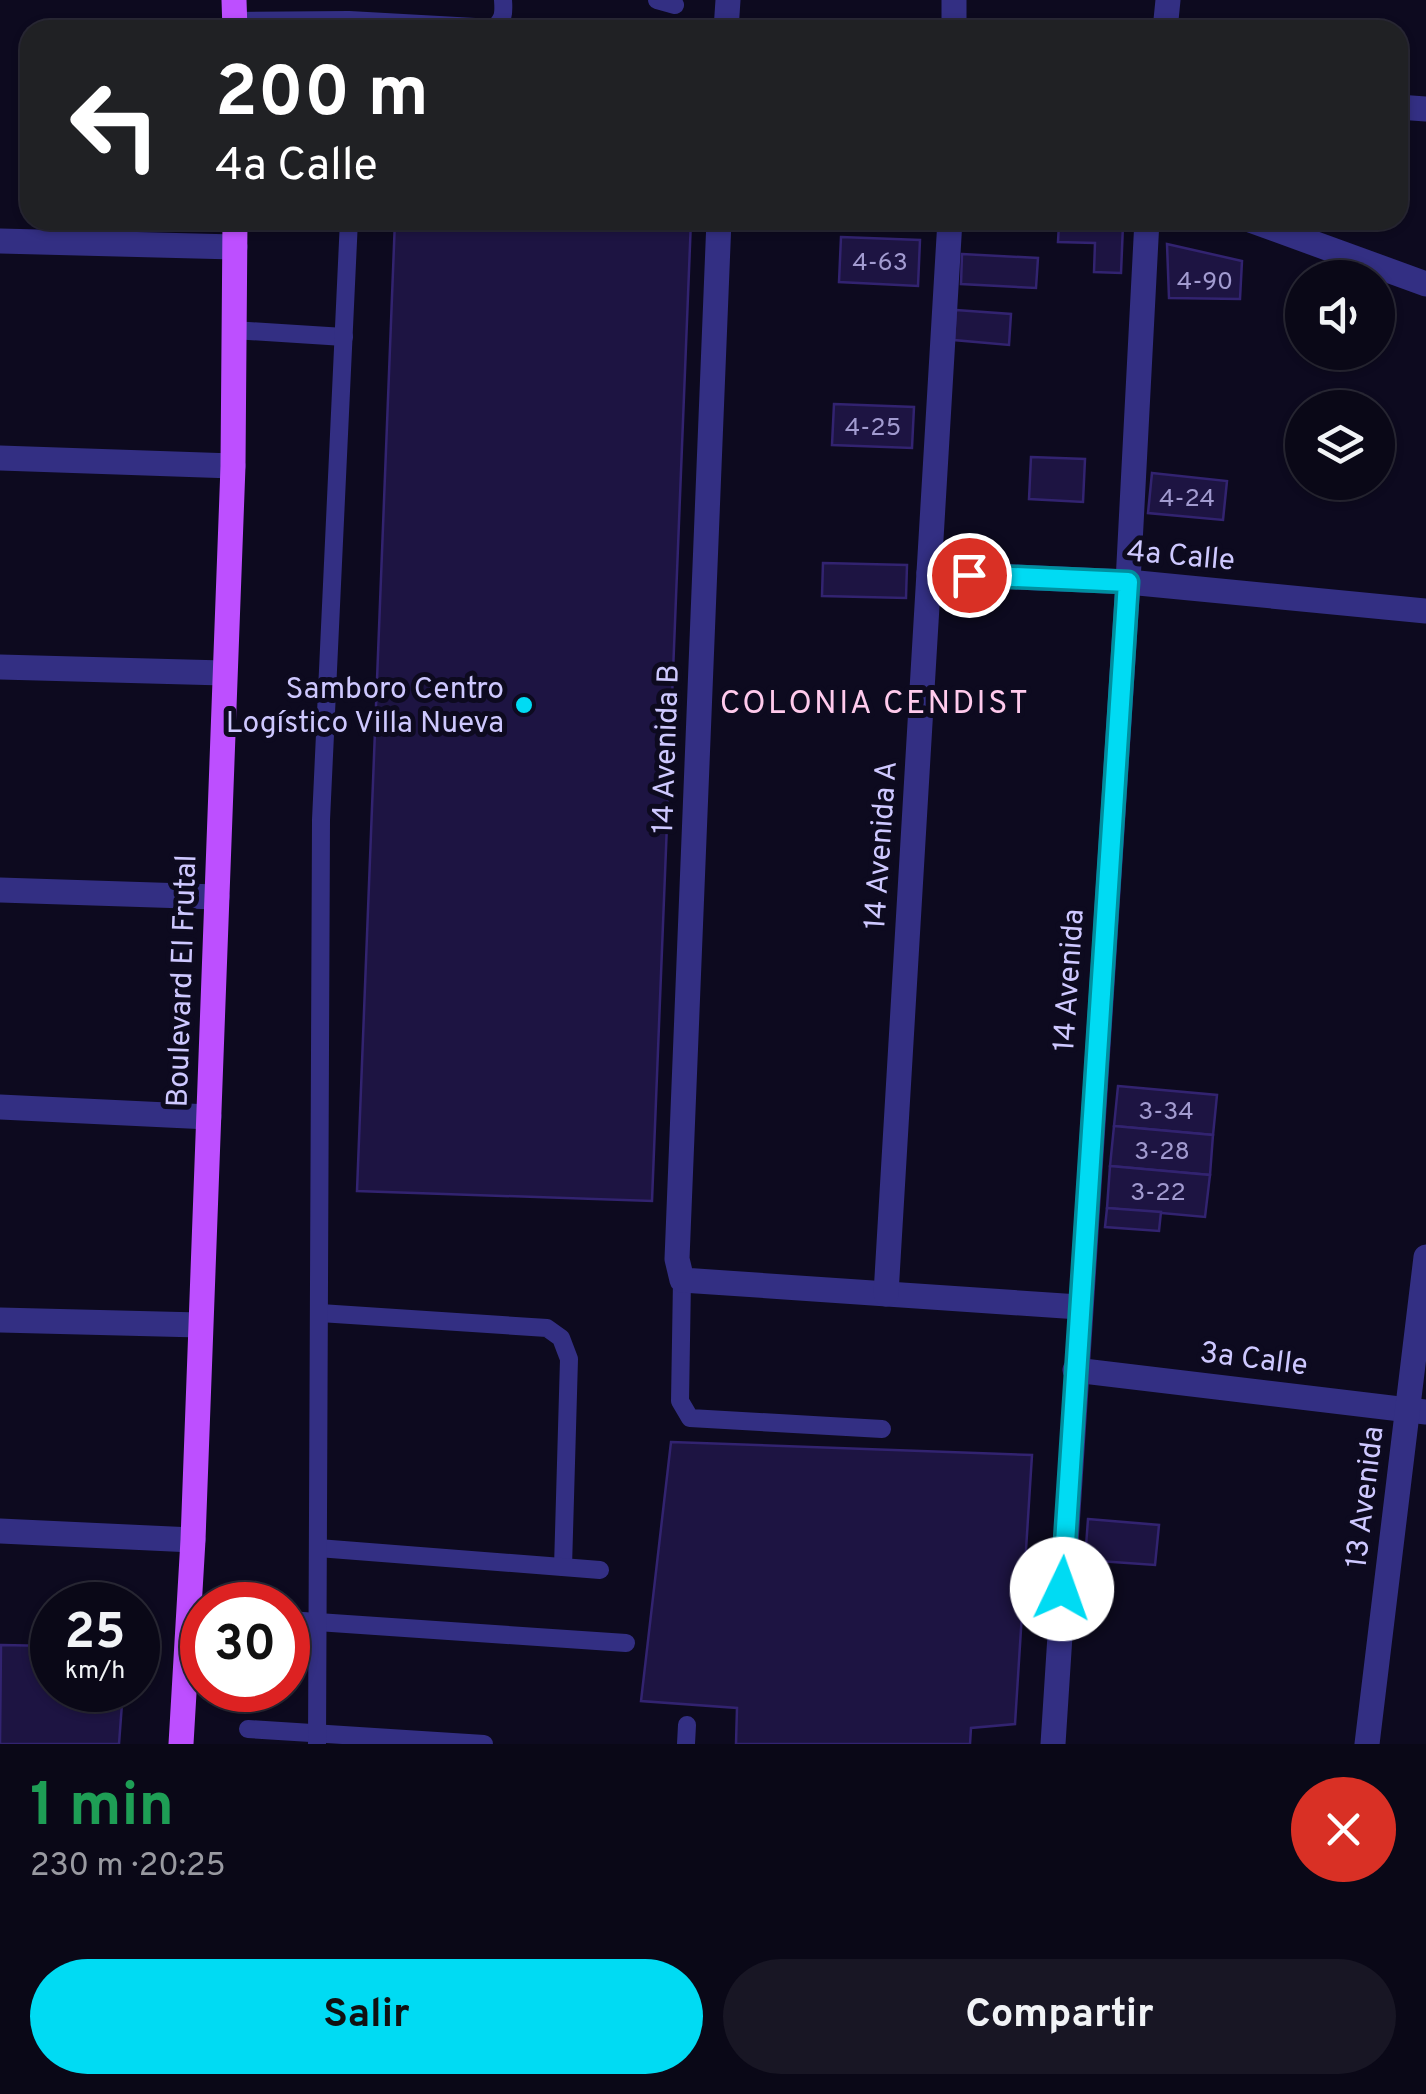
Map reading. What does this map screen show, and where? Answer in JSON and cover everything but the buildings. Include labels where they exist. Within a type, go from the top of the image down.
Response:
[{"type":"main road","name":"Boulevard El Frutal","points":[[181,1744],[193,1540],[217,897],[232,466],[235,230]]},
{"type":"street","name":"14 Avenida B","points":[[682,1280],[677,1259],[719,230]]},
{"type":"street","name":"14 Avenida A","points":[[886,1294],[949,230]]},
{"type":"street","name":"14 Avenida","points":[[1053,1744],[1078,1308],[1128,582],[1146,230]]},
{"type":"street","points":[[1279,230],[1426,284]]},
{"type":"street","points":[[1330,248],[1332,230]]},
{"type":"street","points":[[0,241],[235,247]]},
{"type":"street","points":[[0,458],[232,466]]},
{"type":"street","name":"4a Calle","points":[[929,573],[1128,582],[1426,611]]},
{"type":"street","points":[[0,667],[224,673]]},
{"type":"street","points":[[0,890],[217,897]]},
{"type":"street","points":[[0,1108],[209,1117]]},
{"type":"street","name":"13 Avenida","points":[[1367,1744],[1417,1410],[1426,1257]]},
{"type":"street","points":[[682,1280],[1078,1308]]},
{"type":"street","points":[[0,1320],[200,1325]]},
{"type":"street","name":"3a Calle","points":[[1075,1370],[1417,1410]]},
{"type":"street","points":[[0,1532],[193,1540]]},
{"type":"lane","points":[[235,17],[350,20]]},
{"type":"lane","points":[[317,1739],[321,820],[349,230]]},
{"type":"lane","points":[[233,330],[344,336]]},
{"type":"lane","points":[[682,1280],[680,1401],[690,1418],[882,1429]]},
{"type":"lane","points":[[320,1313],[548,1328],[561,1338],[569,1359],[564,1567]]},
{"type":"lane","points":[[318,1548],[600,1570]]},
{"type":"lane","points":[[310,1621],[626,1643]]},
{"type":"lane","points":[[248,1730],[317,1739],[484,1744]]},
{"type":"place","name":"Samboro Centro Logístico Villa Nueva","points":[[524,705]]},
{"type":"district","name":"COLONIA CENDIST","points":[[875,702]]},
{"type":"route","points":[[969,575],[1128,582],[1062,1589]]}]
